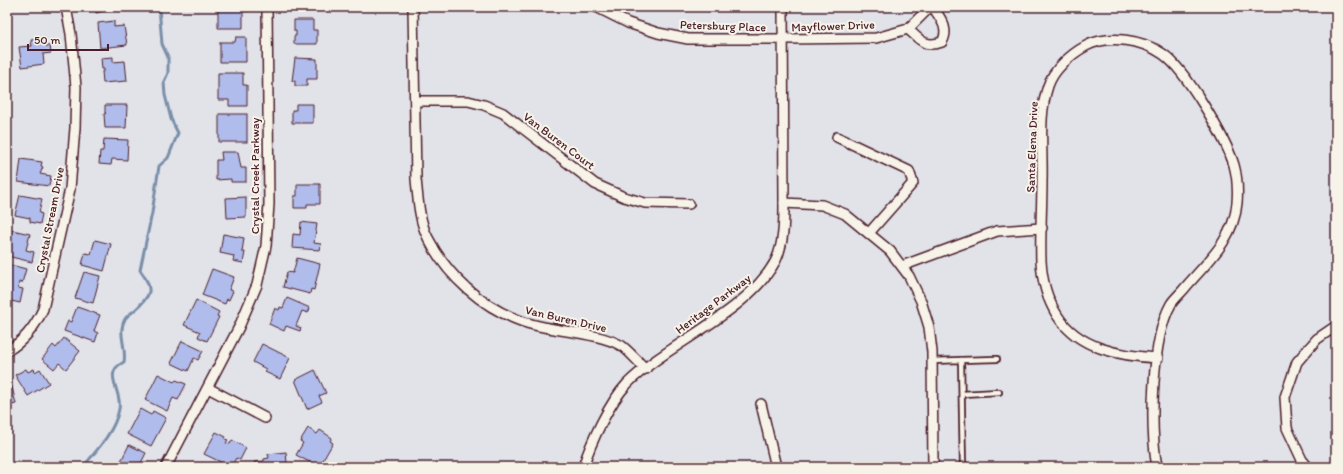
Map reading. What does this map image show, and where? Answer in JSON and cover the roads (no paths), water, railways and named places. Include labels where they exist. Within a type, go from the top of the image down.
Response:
[{"type":"street","name":"Crystal Stream Drive","points":[[7,351],[28,334],[36,323],[43,309],[70,189],[75,128],[76,87],[71,34],[66,7]]},
{"type":"street","name":"Crystal Creek Parkway","points":[[166,467],[239,327],[258,285],[266,246],[270,204],[267,7]]},
{"type":"street","points":[[413,7],[415,101]]},
{"type":"street","name":"Petersburg Place","points":[[596,7],[628,23],[658,33],[688,39],[783,39]]},
{"type":"street","name":"Heritage Parkway","points":[[583,467],[591,443],[607,413],[627,384],[741,300],[761,283],[776,258],[784,230],[783,7]]},
{"type":"street","name":"Mayflower Drive","points":[[783,39],[876,38],[908,29],[931,7],[945,26],[945,37],[942,42],[933,45],[923,43],[908,29]]},
{"type":"street","name":"Santa Elena Drive","points":[[1157,467],[1152,412],[1162,327],[1172,304],[1224,244],[1233,224],[1237,203],[1234,166],[1224,142],[1182,72],[1163,54],[1138,43],[1114,39],[1087,45],[1062,64],[1048,85],[1043,113],[1041,262],[1046,292],[1058,316],[1079,339],[1100,348],[1144,357],[1158,358]]},
{"type":"street","name":"Van Buren Court","points":[[415,101],[468,101],[484,104],[503,113],[595,184],[624,197],[645,203],[689,204]]},
{"type":"street","name":"Van Buren Drive","points":[[415,101],[418,202],[428,238],[449,268],[467,289],[493,309],[522,322],[608,340],[622,346],[646,369]]},
{"type":"street","points":[[837,137],[909,171],[913,182],[908,191],[869,233]]},
{"type":"street","points":[[784,203],[822,205],[845,214],[890,251],[909,276],[921,301],[929,327],[932,361],[933,467]]},
{"type":"street","points":[[902,266],[997,231],[1042,228]]},
{"type":"street","points":[[1308,467],[1302,460],[1287,428],[1285,397],[1297,362],[1317,339],[1336,326]]},
{"type":"street","points":[[208,388],[265,418]]},
{"type":"street","points":[[761,404],[776,467]]},
{"type":"lane","points":[[932,361],[997,359]]},
{"type":"lane","points":[[962,360],[963,467]]},
{"type":"lane","points":[[962,394],[999,392]]},
{"type":"waterway","points":[[83,467],[110,433],[117,417],[119,402],[113,377],[114,371],[117,366],[124,362],[125,357],[122,335],[123,324],[125,319],[148,296],[148,282],[140,270],[152,213],[159,166],[168,158],[178,133],[171,119],[165,95],[164,82],[168,73],[168,57],[162,44],[159,7]]}]
